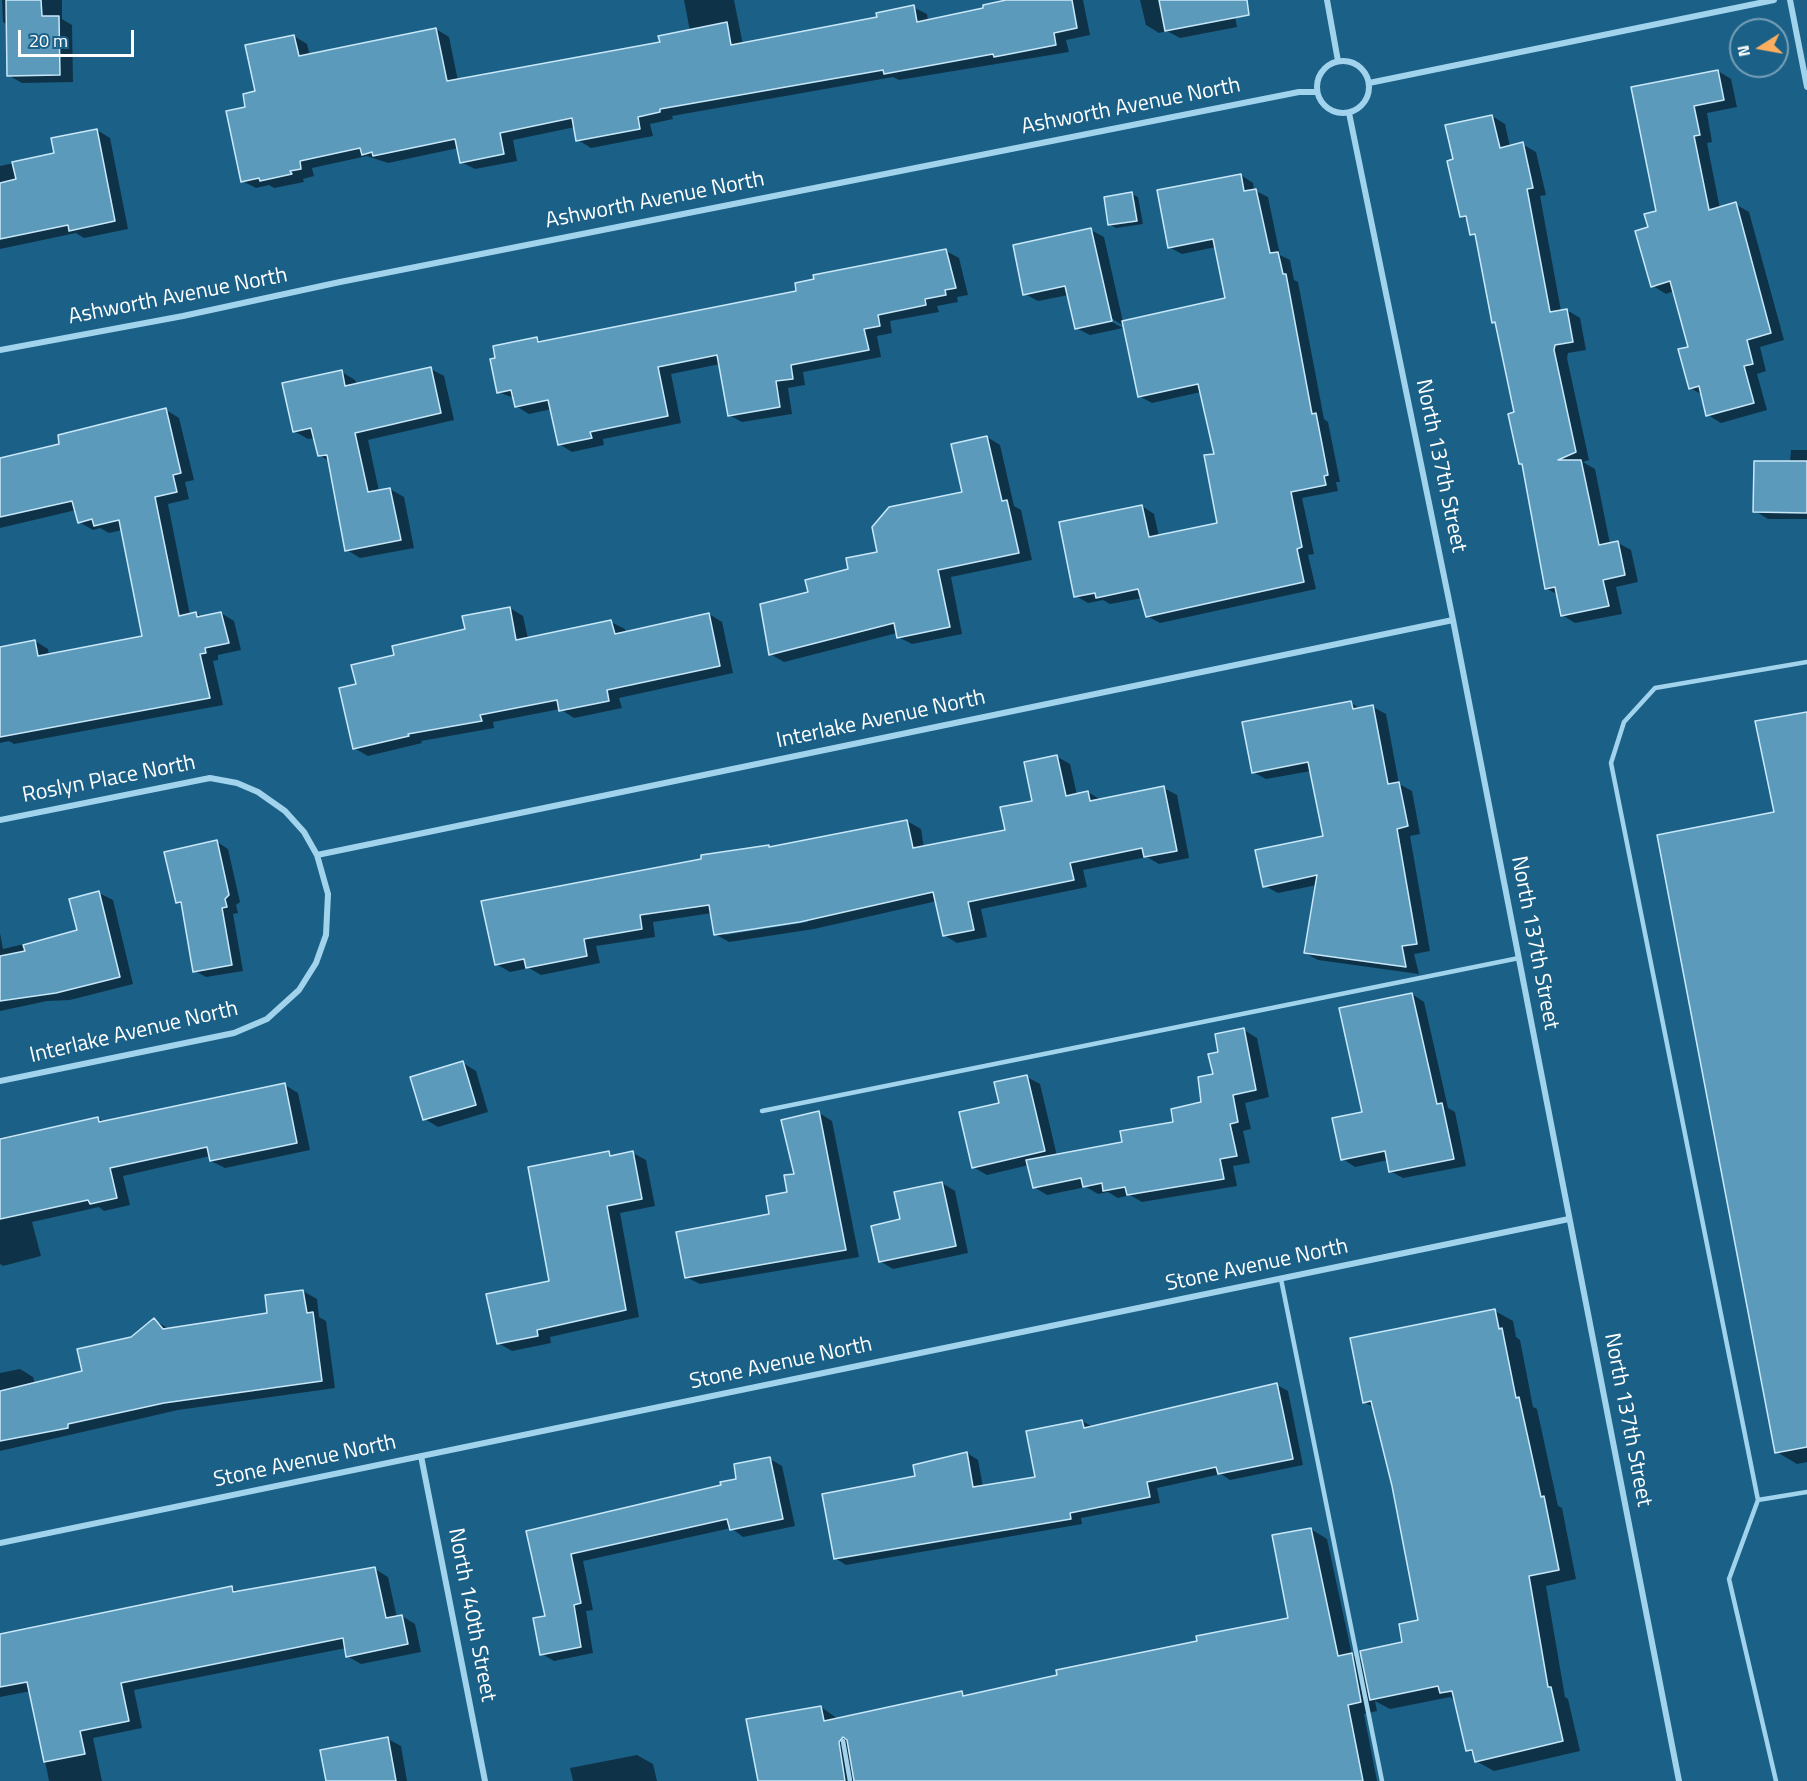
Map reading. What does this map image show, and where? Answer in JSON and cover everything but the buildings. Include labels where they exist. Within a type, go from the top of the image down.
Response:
[{"type":"street","points":[[1327,0],[1338,61]]},
{"type":"street","points":[[1369,82],[1774,0]]},
{"type":"street","points":[[1790,0],[1807,87]]},
{"type":"street","points":[[1338,61],[1355,64],[1366,75],[1369,82],[1367,98],[1356,110],[1348,113],[1332,111],[1319,100],[1316,92],[1316,84],[1324,69],[1338,61]]},
{"type":"street","name":"Ashworth Avenue North","points":[[0,350],[183,316],[340,282],[1287,94],[1316,92]]},
{"type":"street","name":"North 137th Street","points":[[1348,113],[1453,620],[1679,1781]]},
{"type":"street","name":"Interlake Avenue North","points":[[0,1081],[234,1034],[267,1019],[299,990],[316,963],[326,934],[328,894],[317,855],[1453,620]]},
{"type":"street","name":"Roslyn Place North","points":[[0,820],[210,778],[237,783],[258,792],[285,811],[304,832],[317,855]]},
{"type":"street","name":"Stone Avenue North","points":[[0,1544],[1569,1219]]},
{"type":"street","name":"North 140th Street","points":[[422,1456],[486,1781]]},
{"type":"lane","points":[[1776,1781],[1730,1579],[1758,1500],[1611,763],[1624,722],[1655,688],[1807,662]]},
{"type":"lane","points":[[762,1112],[1519,958]]},
{"type":"lane","points":[[1281,1279],[1382,1781]]},
{"type":"lane","points":[[1758,1500],[1807,1492]]},
{"type":"lane","points":[[843,1741],[850,1781]]}]
